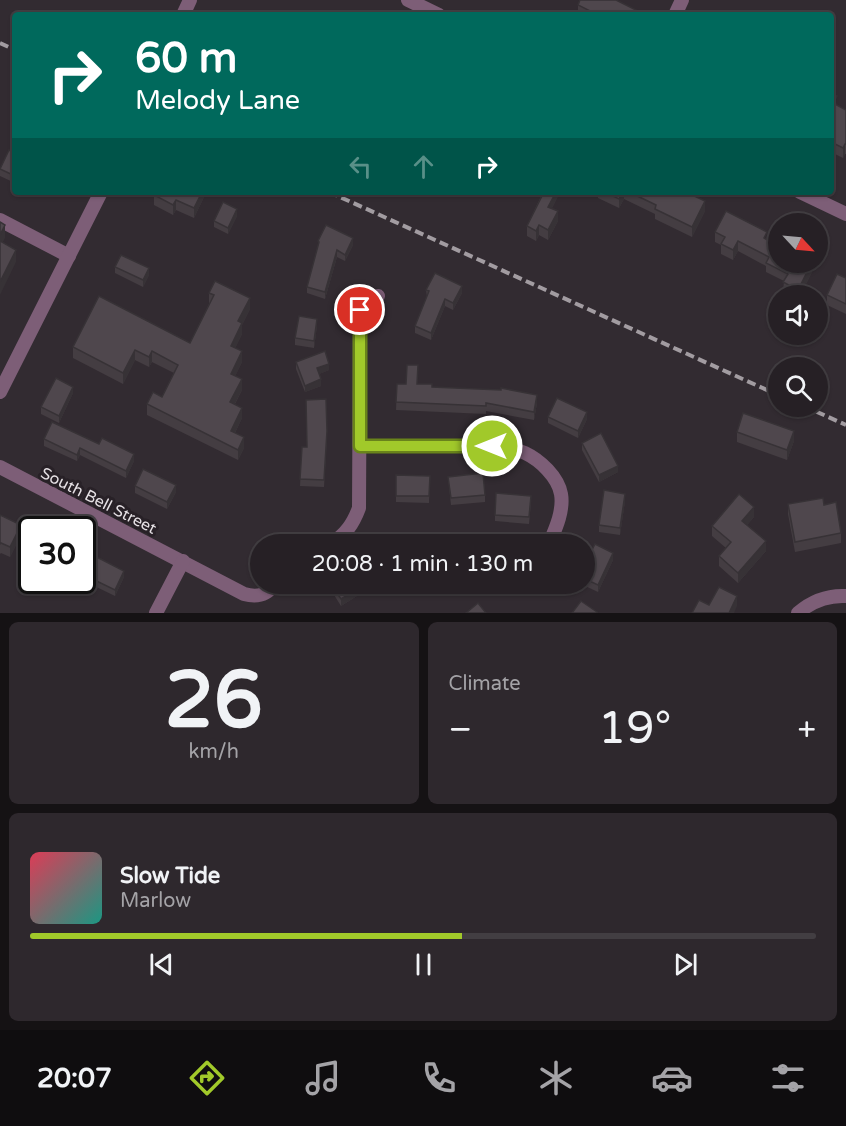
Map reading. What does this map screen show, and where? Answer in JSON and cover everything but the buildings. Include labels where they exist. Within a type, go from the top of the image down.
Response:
[{"type":"street","points":[[408,0],[433,12]]},
{"type":"street","points":[[0,392],[100,195]]},
{"type":"street","points":[[806,195],[846,214]]},
{"type":"street","points":[[0,220],[69,256]]},
{"type":"street","points":[[344,534],[356,518],[359,508],[360,310],[378,296]]},
{"type":"street","points":[[360,446],[492,446],[525,453],[549,472],[561,494],[561,509],[552,534]]},
{"type":"street","name":"South Bell Street","points":[[0,467],[236,590],[252,596],[264,594]]},
{"type":"street","points":[[156,613],[183,561]]},
{"type":"street","points":[[798,613],[804,607],[824,598],[846,596]]},
{"type":"railway","points":[[0,43],[12,49]]},
{"type":"railway","points":[[336,195],[768,390]]},
{"type":"railway","points":[[828,417],[846,425]]},
{"type":"route","points":[[360,310],[360,446],[492,446]]}]
